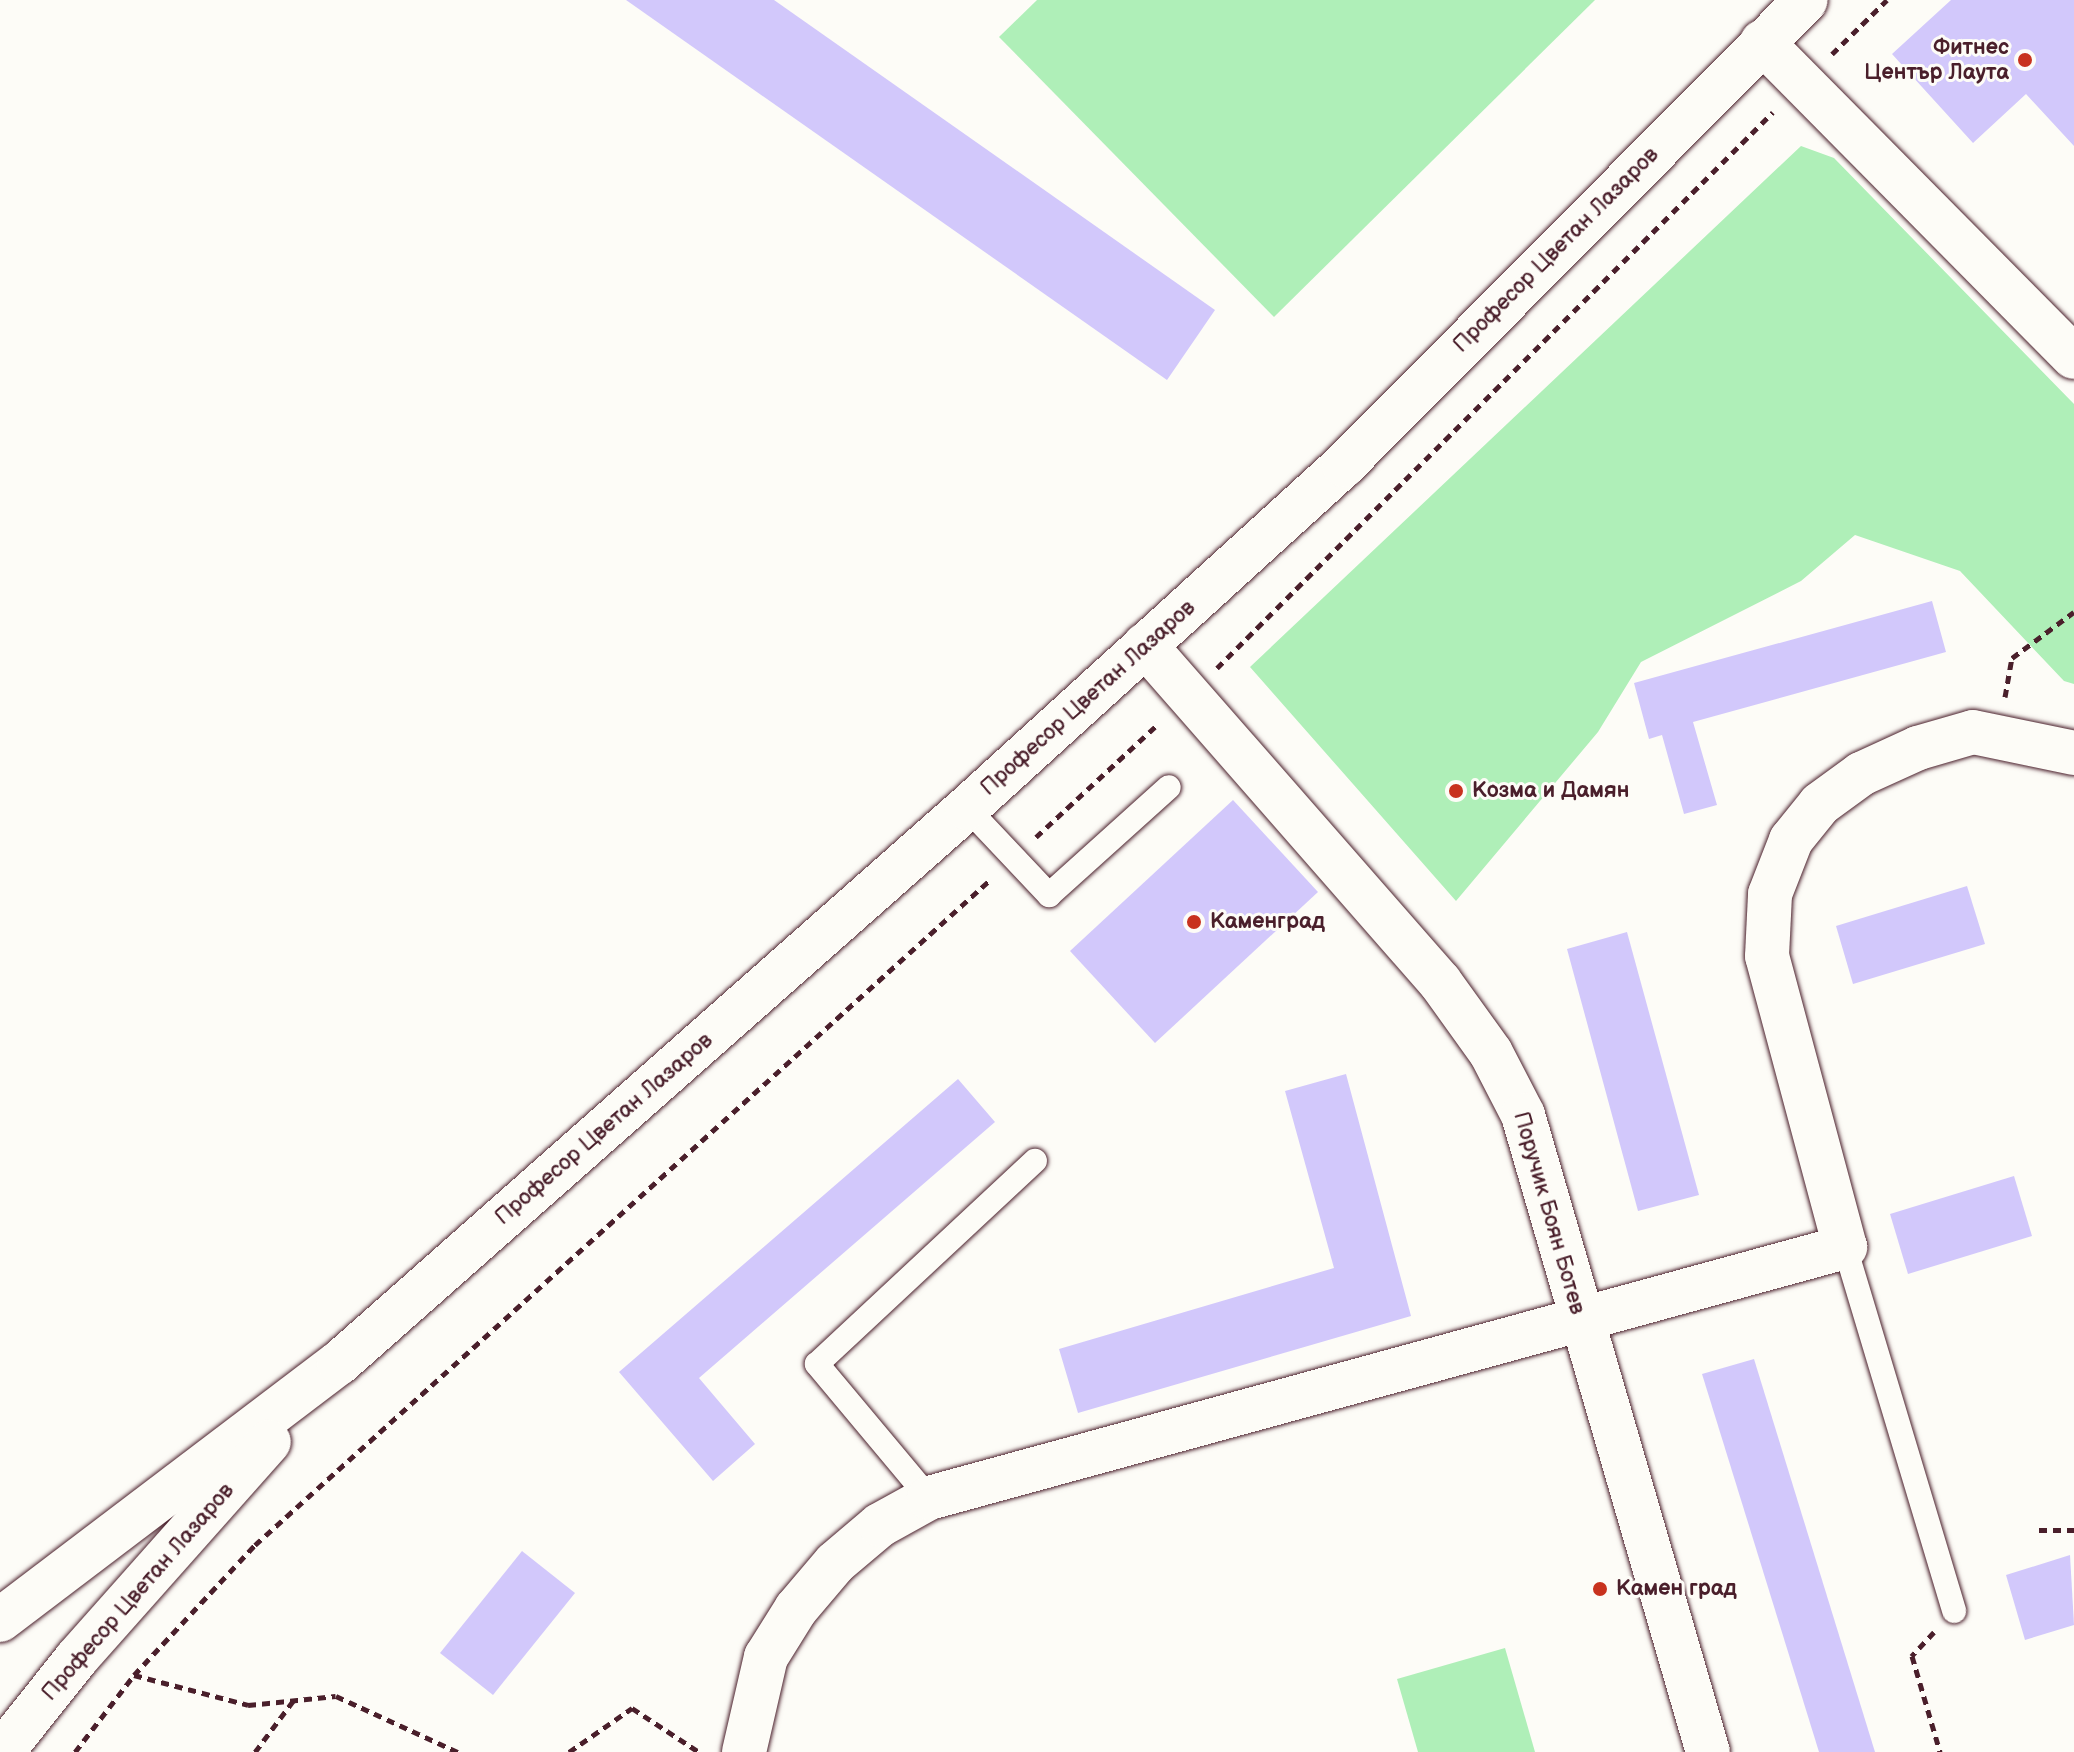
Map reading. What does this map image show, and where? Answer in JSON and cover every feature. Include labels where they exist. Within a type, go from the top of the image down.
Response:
[{"type":"street","name":"Професор Цветан Лазаров","points":[[0,1620],[339,1363],[967,808],[1344,465],[1806,0]]},
{"type":"street","points":[[1762,42],[2074,357]]},
{"type":"street","name":"Поручик Боян Ботев","points":[[1145,645],[1440,982],[1491,1053],[1523,1115],[1579,1317],[1708,1752]]},
{"type":"street","points":[[744,1752],[766,1657],[796,1609],[835,1563],[880,1525],[929,1498],[1579,1317],[1845,1247],[1767,956],[1770,894],[1791,840],[1820,804],[1861,774],[1973,732],[2000,734],[2074,753]]},
{"type":"street","name":"Професор Цветан Лазаров","points":[[2,1752],[77,1658],[339,1363]]},
{"type":"lane","points":[[967,808],[1012,860],[1049,895],[1169,787]]},
{"type":"lane","points":[[929,1498],[817,1364],[1035,1161]]},
{"type":"lane","points":[[1845,1247],[1954,1611]]},
{"type":"path","points":[[75,1752],[134,1675],[255,1545],[1189,697],[1887,0]]},
{"type":"path","points":[[2000,734],[2012,658],[2074,612]]},
{"type":"path","points":[[2039,1530],[2074,1530]]},
{"type":"path","points":[[1940,1752],[1912,1656],[1954,1611]]},
{"type":"path","points":[[134,1675],[248,1705],[336,1696],[458,1752]]},
{"type":"path","points":[[255,1752],[293,1701]]},
{"type":"path","points":[[569,1752],[632,1708],[699,1752]]},
{"type":"green space","points":[[1037,0],[1595,0],[1274,317],[999,37]]},
{"type":"green space","points":[[1801,146],[1834,158],[2074,404],[2074,684],[2064,681],[1960,571],[1855,535],[1801,581],[1641,662],[1598,732],[1456,901],[1250,667]]},
{"type":"green space","points":[[1505,1648],[1535,1752],[1418,1752],[1397,1679]]},
{"type":"building","points":[[626,0],[774,0],[1215,310],[1167,380]]},
{"type":"building","points":[[1951,0],[2074,0],[2074,146],[2026,94],[1973,143],[1892,54]]},
{"type":"building","points":[[1932,601],[1946,652],[1693,722],[1717,805],[1684,814],[1662,735],[1649,739],[1634,683]]},
{"type":"building","name":"Каменград","points":[[1233,800],[1318,892],[1155,1043],[1070,951]]},
{"type":"building","points":[[1967,886],[1985,944],[1853,984],[1836,926]]},
{"type":"building","points":[[1627,932],[1699,1195],[1638,1211],[1567,949]]},
{"type":"building","points":[[1346,1074],[1411,1316],[1078,1413],[1059,1349],[1334,1268],[1285,1091]]},
{"type":"building","points":[[958,1079],[995,1122],[699,1378],[755,1444],[713,1481],[619,1372]]},
{"type":"building","points":[[2014,1176],[2032,1236],[1908,1274],[1890,1214]]},
{"type":"building","points":[[1754,1359],[1875,1752],[1819,1752],[1702,1374]]},
{"type":"building","points":[[522,1551],[575,1593],[493,1695],[440,1653]]},
{"type":"building","points":[[2070,1555],[2074,1625],[2025,1640],[2006,1575]]},
{"type":"place","name":"Фитнес Център Лаута","points":[[2025,60]]},
{"type":"place","name":"Козма и Дамян","points":[[1456,791]]},
{"type":"place","name":"Каменград","points":[[1194,922]]},
{"type":"place","name":"Камен град","points":[[1600,1589]]}]
